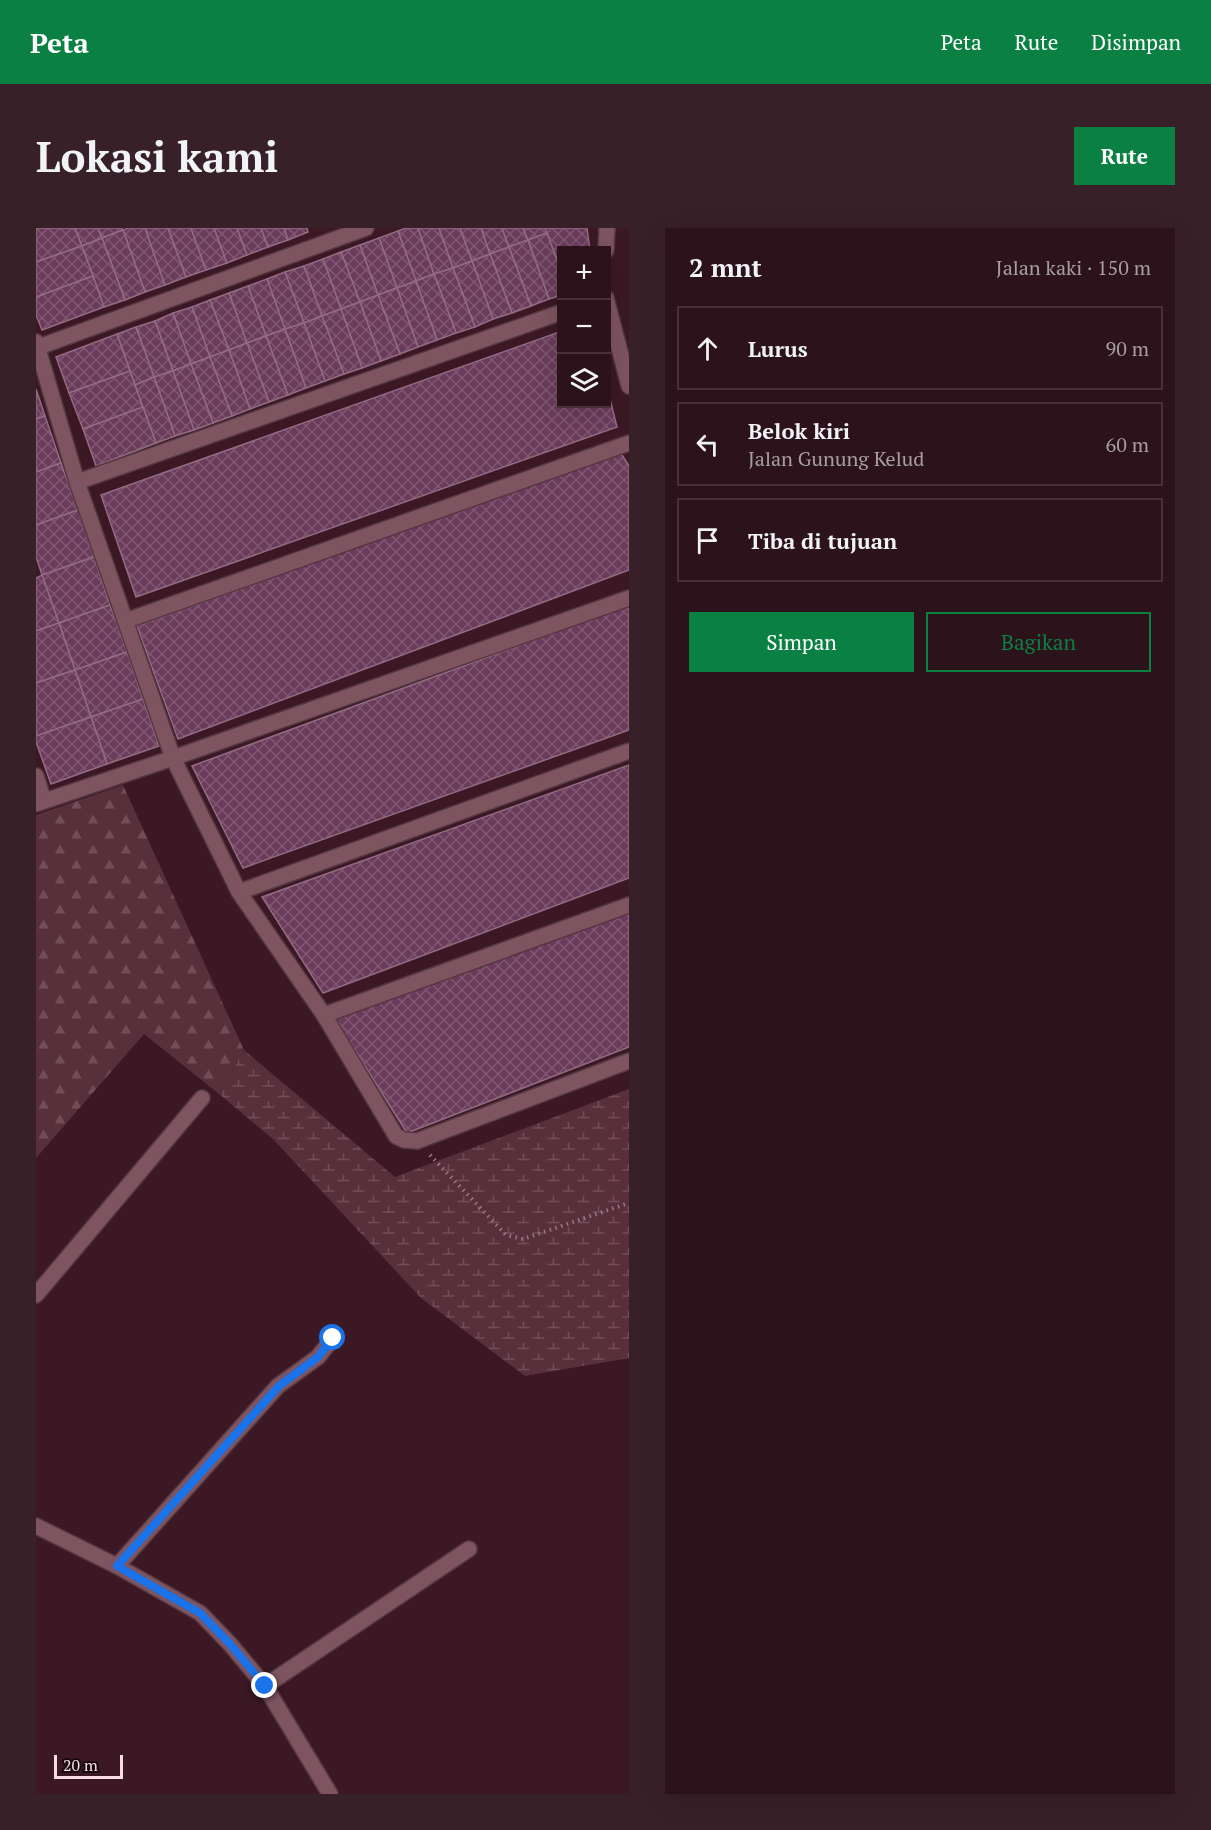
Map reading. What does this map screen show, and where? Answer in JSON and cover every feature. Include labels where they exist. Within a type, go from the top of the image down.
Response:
[{"type":"street","points":[[366,228],[37,346],[78,482],[173,758],[239,892],[324,1015],[396,1136],[404,1140],[417,1141],[629,1061]]},
{"type":"street","points":[[606,246],[607,228]]},
{"type":"street","points":[[607,300],[629,386]]},
{"type":"street","points":[[78,482],[557,313]]},
{"type":"street","points":[[125,621],[629,443]]},
{"type":"street","points":[[36,776],[40,802],[173,758],[629,598]]},
{"type":"street","points":[[239,892],[629,751]]},
{"type":"street","points":[[324,1015],[629,905]]},
{"type":"street","points":[[36,1295],[202,1098]]},
{"type":"street","points":[[117,1566],[279,1386],[318,1357],[333,1338]]},
{"type":"street","points":[[36,1526],[117,1566],[200,1613],[265,1686],[330,1794]]},
{"type":"street","points":[[265,1686],[469,1549]]},
{"type":"path","points":[[417,1141],[506,1235],[523,1239],[629,1203]]},
{"type":"green space","points":[[123,785],[244,1050],[219,1094],[144,1034],[36,1158],[36,815]]},
{"type":"green space","points":[[244,1050],[395,1177],[629,1089],[629,1358],[525,1376],[421,1298],[274,1140],[219,1094]]},
{"type":"building","points":[[36,228],[75,228],[82,246],[36,262]]},
{"type":"building","points":[[75,228],[98,228],[102,238],[82,246]]},
{"type":"building","points":[[98,228],[122,228],[123,230],[102,238]]},
{"type":"building","points":[[145,228],[165,285],[145,292],[123,230]]},
{"type":"building","points":[[145,228],[168,228],[186,277],[165,285]]},
{"type":"building","points":[[168,228],[191,228],[206,270],[186,277]]},
{"type":"building","points":[[191,228],[214,228],[227,263],[206,270]]},
{"type":"building","points":[[214,228],[237,228],[247,255],[227,263]]},
{"type":"building","points":[[237,228],[261,228],[268,247],[247,255]]},
{"type":"building","points":[[261,228],[284,228],[288,240],[268,247]]},
{"type":"building","points":[[284,228],[307,228],[308,232],[288,240]]},
{"type":"building","points":[[418,228],[434,274],[416,281],[398,231]]},
{"type":"building","points":[[418,228],[439,228],[453,268],[434,274]]},
{"type":"building","points":[[439,228],[460,228],[472,261],[453,268]]},
{"type":"building","points":[[460,228],[481,228],[490,254],[472,261]]},
{"type":"building","points":[[481,228],[502,228],[509,247],[490,254]]},
{"type":"building","points":[[502,228],[523,228],[528,240],[509,247]]},
{"type":"building","points":[[523,228],[545,228],[547,233],[528,240]]},
{"type":"building","points":[[545,228],[587,228],[589,246],[557,246],[557,260]]},
{"type":"building","points":[[123,230],[145,292],[125,300],[102,238]]},
{"type":"building","points":[[398,231],[416,281],[397,288],[379,238]]},
{"type":"building","points":[[547,233],[557,260],[557,297],[549,299],[528,240]]},
{"type":"building","points":[[102,238],[125,300],[104,307],[82,246]]},
{"type":"building","points":[[379,238],[397,288],[378,295],[360,245]]},
{"type":"building","points":[[528,240],[549,299],[531,306],[509,247]]},
{"type":"building","points":[[360,245],[378,295],[360,302],[341,252]]},
{"type":"building","points":[[82,246],[93,276],[36,297],[36,262]]},
{"type":"building","points":[[509,247],[531,306],[512,313],[490,254]]},
{"type":"building","points":[[341,252],[360,302],[341,309],[323,259]]},
{"type":"building","points":[[490,254],[512,313],[493,319],[472,261]]},
{"type":"building","points":[[323,259],[341,309],[322,316],[304,266]]},
{"type":"building","points":[[472,261],[493,319],[475,327],[453,268]]},
{"type":"building","points":[[304,266],[322,316],[304,323],[285,272]]},
{"type":"building","points":[[453,268],[475,327],[456,333],[434,274]]},
{"type":"building","points":[[285,272],[304,323],[285,329],[267,279]]},
{"type":"building","points":[[434,274],[456,333],[437,340],[416,281]]},
{"type":"building","points":[[93,276],[104,307],[42,330],[36,315],[36,297]]},
{"type":"building","points":[[267,279],[285,329],[266,336],[248,286]]},
{"type":"building","points":[[416,281],[437,340],[418,347],[397,288]]},
{"type":"building","points":[[248,286],[266,336],[247,343],[229,293]]},
{"type":"building","points":[[397,288],[418,347],[400,354],[378,295]]},
{"type":"building","points":[[229,293],[247,343],[229,350],[210,300]]},
{"type":"building","points":[[378,295],[400,354],[381,361],[360,302]]},
{"type":"building","points":[[210,300],[229,350],[210,357],[192,307]]},
{"type":"building","points":[[360,302],[381,361],[362,368],[341,309]]},
{"type":"building","points":[[192,307],[210,357],[191,364],[173,313]]},
{"type":"building","points":[[341,309],[362,368],[344,374],[322,316]]},
{"type":"building","points":[[173,313],[191,364],[173,371],[155,321]]},
{"type":"building","points":[[322,316],[344,374],[325,381],[304,323]]},
{"type":"building","points":[[155,321],[173,371],[154,377],[136,327]]},
{"type":"building","points":[[304,323],[325,381],[306,388],[285,329]]},
{"type":"building","points":[[136,327],[154,377],[135,385],[117,334]]},
{"type":"building","points":[[285,329],[306,388],[288,395],[266,336]]},
{"type":"building","points":[[557,333],[557,408],[611,408],[611,403],[617,427],[136,597],[101,495]]},
{"type":"building","points":[[117,334],[130,371],[69,393],[56,357]]},
{"type":"building","points":[[266,336],[288,395],[269,402],[247,343]]},
{"type":"building","points":[[247,343],[269,402],[250,409],[229,350]]},
{"type":"building","points":[[229,350],[250,409],[232,416],[210,357]]},
{"type":"building","points":[[210,357],[232,416],[213,423],[191,364]]},
{"type":"building","points":[[191,364],[213,423],[194,430],[173,371]]},
{"type":"building","points":[[130,371],[143,407],[83,429],[69,393]]},
{"type":"building","points":[[173,371],[194,430],[175,436],[154,377]]},
{"type":"building","points":[[154,377],[175,436],[156,443],[135,385]]},
{"type":"building","points":[[36,389],[45,416],[36,419]]},
{"type":"building","points":[[143,407],[156,443],[96,466],[83,429]]},
{"type":"building","points":[[45,416],[61,463],[36,472],[36,419]]},
{"type":"building","points":[[620,452],[629,466],[629,570],[178,739],[137,626]]},
{"type":"building","points":[[61,463],[78,510],[36,525],[36,472]]},
{"type":"building","points":[[78,510],[94,557],[42,575],[36,557],[36,525]]},
{"type":"building","points":[[94,557],[110,605],[59,623],[42,575]]},
{"type":"building","points":[[42,575],[59,623],[36,631],[36,578]]},
{"type":"building","points":[[110,605],[127,652],[75,670],[59,623]]},
{"type":"building","points":[[629,605],[629,730],[243,868],[192,766]]},
{"type":"building","points":[[59,623],[75,670],[36,683],[36,631]]},
{"type":"building","points":[[127,652],[143,699],[91,717],[75,670]]},
{"type":"building","points":[[75,670],[91,717],[36,736],[36,683]]},
{"type":"building","points":[[143,699],[159,746],[107,764],[91,717]]},
{"type":"building","points":[[91,717],[107,764],[51,784],[36,736]]},
{"type":"building","points":[[629,765],[629,878],[323,993],[262,897]]},
{"type":"building","points":[[629,913],[629,1047],[407,1133],[334,1017]]},
{"type":"route","points":[[265,1686],[200,1613],[117,1566],[279,1386],[318,1357],[333,1338]]}]
